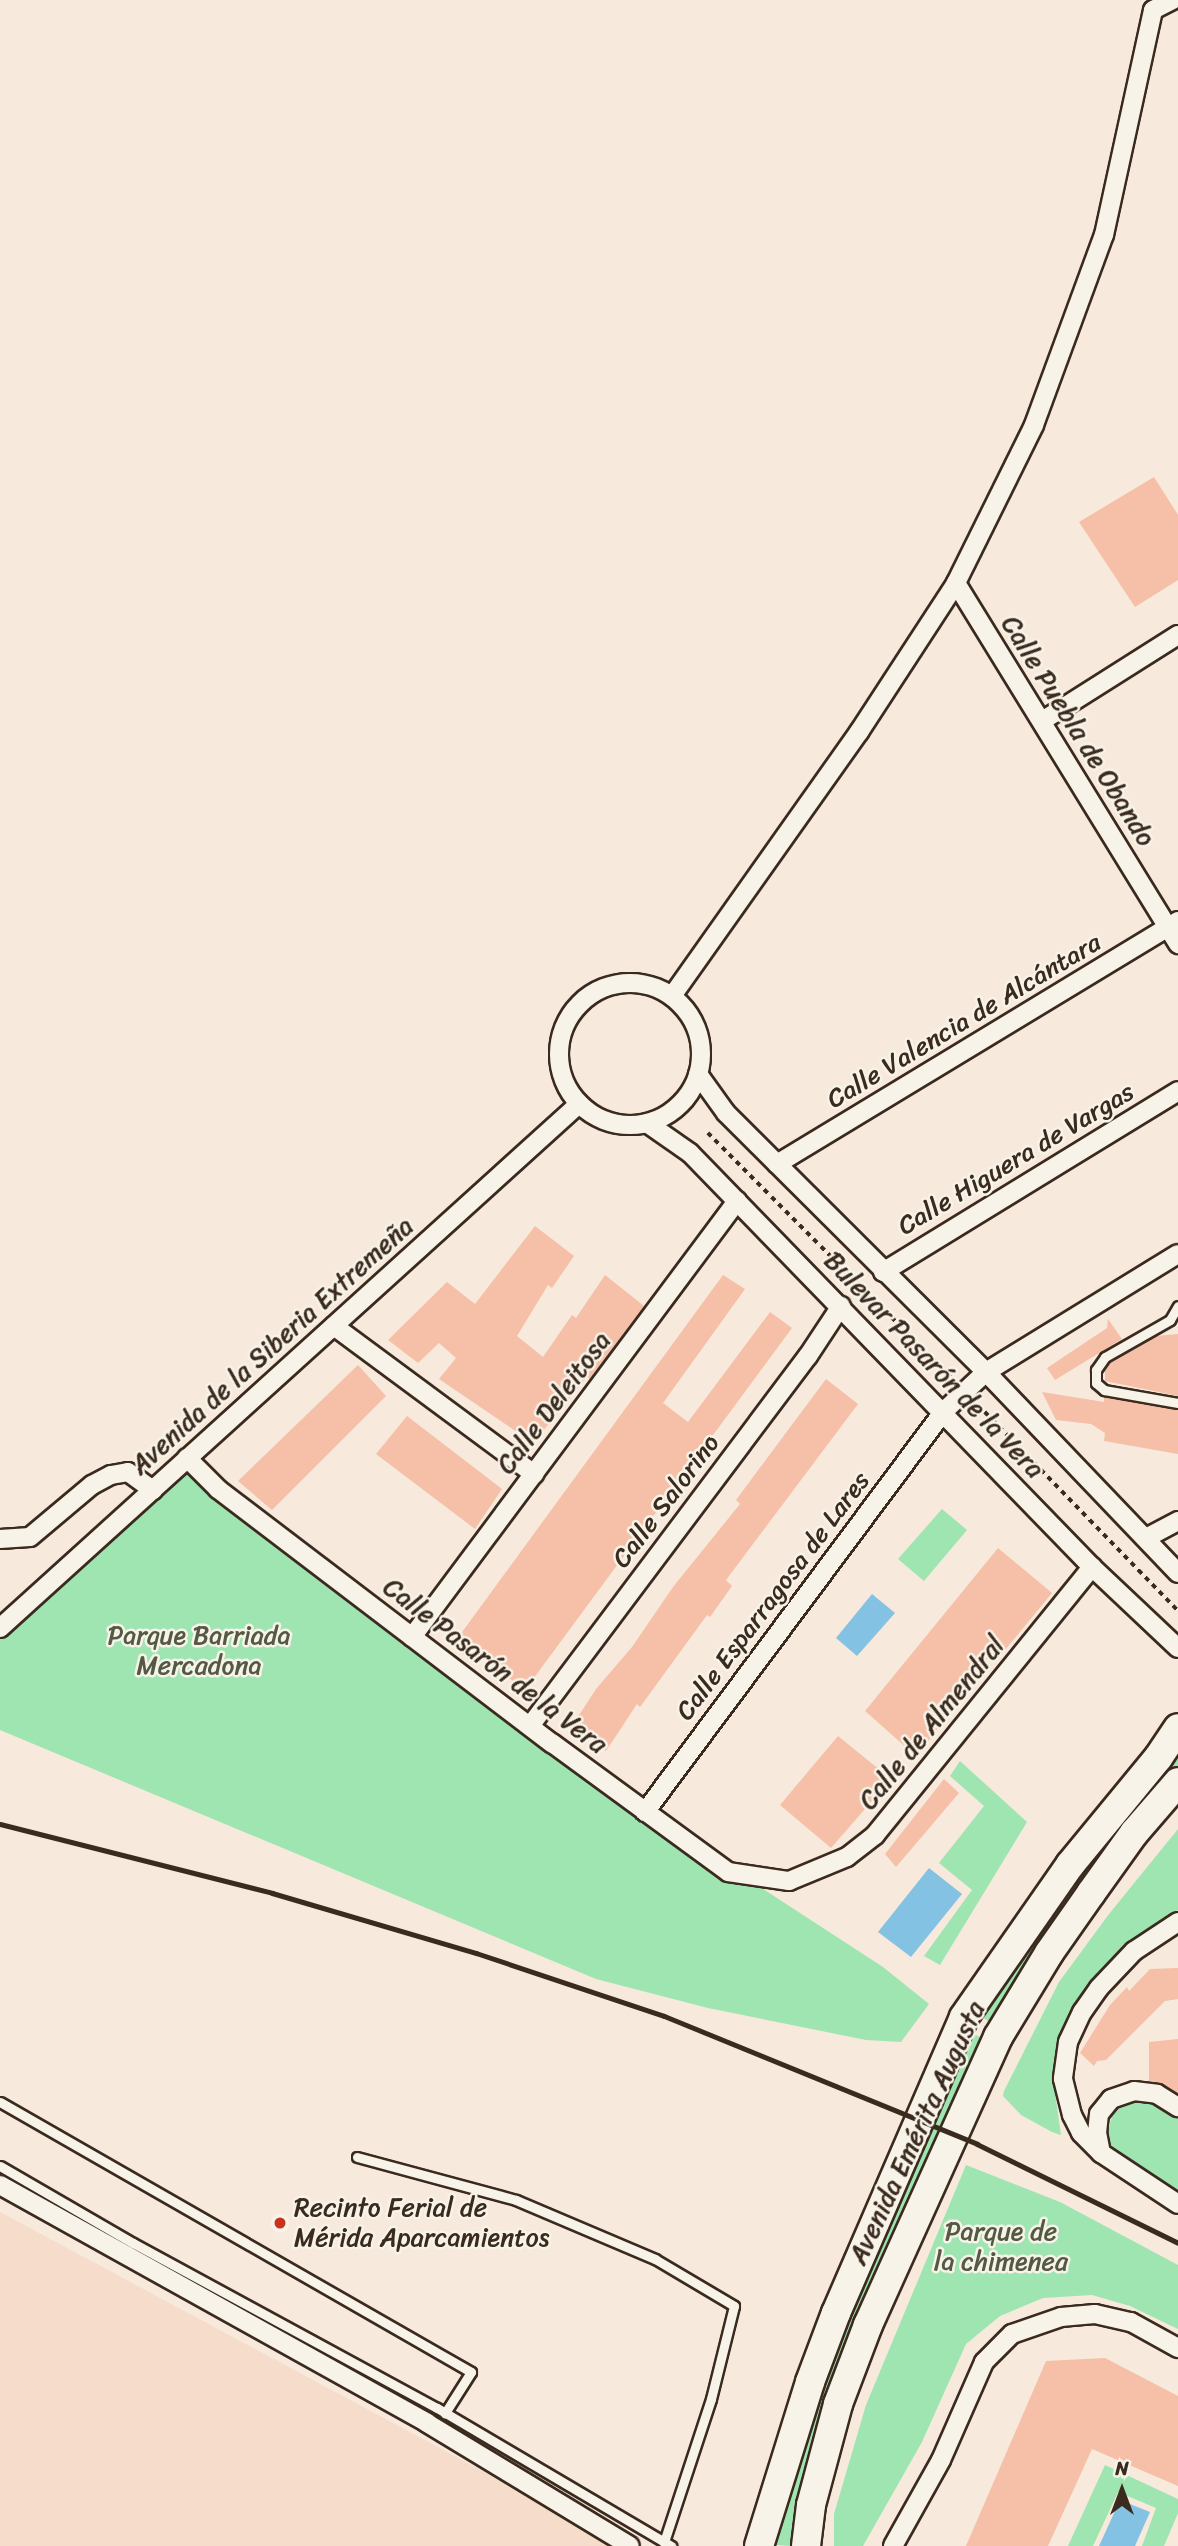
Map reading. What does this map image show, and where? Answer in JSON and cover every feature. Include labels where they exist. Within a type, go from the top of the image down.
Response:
[{"type":"main road","name":"Avenida Emérita Augusta","points":[[759,2546],[810,2382],[836,2313],[964,2017],[1070,1865],[1158,1758],[1178,1728]]},
{"type":"main road","name":"Avenida Emérita Augusta","points":[[806,2546],[811,2505],[838,2404],[868,2325],[998,2036],[1091,1893],[1134,1833],[1178,1782]]},
{"type":"street","points":[[672,996],[859,732],[956,583],[1034,425],[1104,235],[1153,10],[1173,0]]},
{"type":"street","name":"Calle Puebla de Obando","points":[[956,583],[1173,924],[1178,944]]},
{"type":"street","points":[[1042,721],[1178,635]]},
{"type":"street","name":"Calle Valencia de Alcántara","points":[[777,1164],[1173,924]]},
{"type":"street","points":[[625,983],[650,986],[672,996],[695,1026],[701,1049],[698,1074],[688,1096],[670,1113],[647,1123],[623,1125],[599,1118],[579,1104],[565,1084],[559,1060],[561,1035],[572,1013],[601,989],[625,983]]},
{"type":"street","name":"Bulevar Pasarón de la Vera","points":[[698,1074],[726,1113],[986,1372],[1178,1573]]},
{"type":"street","name":"Calle Higuera de Vargas","points":[[883,1272],[1178,1091]]},
{"type":"street","name":"Avenida de la Siberia Extremeña","points":[[0,1628],[579,1104]]},
{"type":"street","name":"Bulevar Pasarón de la Vera","points":[[647,1123],[690,1153],[1092,1567],[1178,1648]]},
{"type":"street","name":"Calle Deleitosa","points":[[412,1637],[737,1201]]},
{"type":"street","name":"Calle Esparragosa de Lares","points":[[645,1812],[943,1412],[986,1372],[1178,1254]]},
{"type":"street","name":"Calle Salorino","points":[[530,1726],[808,1356],[841,1306]]},
{"type":"street","points":[[334,1325],[534,1474]]},
{"type":"street","name":"Calle Pasarón de la Vera","points":[[187,1458],[218,1489],[530,1726],[728,1872],[789,1881]]},
{"type":"street","points":[[0,1539],[30,1537],[92,1485],[111,1475],[128,1472],[153,1490]]},
{"type":"street","points":[[1146,1538],[1178,1521]]},
{"type":"street","name":"Calle de Almendral","points":[[789,1881],[847,1857],[875,1835],[1092,1567]]},
{"type":"street","points":[[1178,1922],[1134,1951],[1099,1988],[1082,2012],[1068,2042],[1063,2079],[1072,2115],[1081,2133],[1101,2153],[1178,2204]]},
{"type":"street","points":[[1101,2153],[1097,2133],[1100,2114],[1111,2099],[1133,2091],[1157,2094],[1178,2107]]},
{"type":"street","points":[[0,2185],[428,2423],[630,2546]]},
{"type":"street","points":[[893,2546],[941,2460],[984,2362],[1012,2334],[1061,2317],[1096,2314],[1131,2322],[1178,2348]]},
{"type":"lane","points":[[1178,1306],[1170,1320],[1105,1357],[1096,1370],[1096,1383],[1104,1390],[1178,1403]]},
{"type":"lane","points":[[0,2102],[471,2372],[445,2413]]},
{"type":"lane","points":[[0,2166],[145,2249],[445,2413],[667,2544],[711,2399],[734,2306],[655,2259],[516,2200],[357,2157]]},
{"type":"path","points":[[690,1153],[726,1113]]},
{"type":"path","points":[[708,1133],[1178,1611]]},
{"type":"shaded area","points":[[0,2212],[259,2351],[622,2546],[0,2546]]},
{"type":"green space","name":"Parque Barriada Mercadona","points":[[187,1458],[264,1512],[530,1726],[645,1812],[883,1967],[929,2004],[901,2042],[866,2040],[708,2008],[596,1979],[0,1730],[0,1628]]},
{"type":"green space","points":[[942,1509],[967,1530],[924,1581],[898,1559]]},
{"type":"green space","points":[[1178,1754],[1178,1766],[992,2024],[981,2016],[1075,1878]]},
{"type":"green space","points":[[960,1761],[1027,1822],[940,1965],[924,1956],[972,1890],[939,1863],[984,1806],[950,1776]]},
{"type":"green space","points":[[1178,1829],[1178,1910],[1128,1945],[1076,2006],[1057,2047],[1054,2086],[1061,2135],[1052,2132],[1021,2115],[1003,2096],[1004,2091],[1059,1982],[1109,1914]]},
{"type":"green space","points":[[971,2033],[985,2039],[801,2494],[792,2546],[775,2545],[849,2313]]},
{"type":"green space","points":[[1128,2099],[1157,2100],[1178,2116],[1178,2193],[1117,2156],[1106,2137],[1112,2116]]},
{"type":"green space","name":"Parque de la chimenea","points":[[966,2165],[1060,2202],[1178,2265],[1178,2329],[1130,2306],[1092,2295],[1043,2298],[1000,2316],[966,2344],[922,2442],[863,2546],[834,2546],[834,2514],[866,2405]]},
{"type":"green space","points":[[1105,2465],[1178,2499],[1178,2513],[1164,2546],[1142,2546],[1156,2508],[1118,2492],[1093,2546],[1068,2546]]},
{"type":"water","points":[[872,1594],[895,1613],[857,1656],[836,1638]]},
{"type":"water","points":[[929,1868],[962,1894],[911,1957],[878,1932]]},
{"type":"water","points":[[1120,2500],[1150,2512],[1135,2546],[1099,2546]]},
{"type":"building","points":[[1154,477],[1178,515],[1178,580],[1135,607],[1079,522]]},
{"type":"building","points":[[535,1226],[574,1256],[552,1288],[548,1285],[517,1336],[543,1357],[572,1315],[576,1318],[605,1275],[644,1306],[590,1379],[587,1377],[533,1443],[439,1379],[456,1358],[439,1343],[418,1363],[388,1340],[447,1282],[475,1304]]},
{"type":"building","points":[[723,1275],[745,1289],[663,1403],[688,1422],[770,1312],[792,1328],[525,1690],[480,1656],[475,1663],[458,1651],[457,1639]]},
{"type":"building","points":[[1108,1319],[1122,1339],[1055,1380],[1047,1368],[1107,1328]]},
{"type":"building","points":[[1178,1334],[1178,1396],[1105,1381],[1105,1369],[1110,1362],[1156,1336]]},
{"type":"building","points":[[358,1365],[386,1396],[272,1510],[238,1481]]},
{"type":"building","points":[[826,1379],[858,1404],[726,1580],[732,1586],[710,1617],[707,1615],[640,1707],[637,1704],[606,1751],[572,1726],[596,1689],[632,1647],[673,1587],[740,1504],[736,1500]]},
{"type":"building","points":[[1042,1392],[1104,1402],[1104,1397],[1178,1410],[1178,1454],[1104,1441],[1105,1433],[1091,1424],[1056,1420]]},
{"type":"building","points":[[407,1416],[502,1489],[475,1529],[376,1454]]},
{"type":"building","points":[[998,1548],[1052,1593],[996,1661],[989,1656],[917,1757],[865,1711]]},
{"type":"building","points":[[838,1736],[891,1779],[831,1848],[780,1805]]},
{"type":"building","points":[[944,1779],[959,1793],[896,1867],[885,1854]]},
{"type":"building","points":[[1178,1968],[1178,1999],[1165,2001],[1106,2060],[1097,2061],[1094,2066],[1080,2053],[1110,2005],[1127,1987],[1129,1991],[1150,1969]]},
{"type":"building","points":[[1178,2039],[1178,2094],[1162,2084],[1149,2081],[1149,2042]]},
{"type":"building","points":[[1105,2358],[1178,2396],[1178,2486],[1092,2449],[1048,2546],[966,2546],[1046,2361]]},
{"type":"railway","points":[[0,1824],[272,1893],[476,1953],[664,2016],[977,2144],[1178,2243]]},
{"type":"place","name":"Recinto Ferial de Mérida Aparcamientos","points":[[280,2223]]}]
